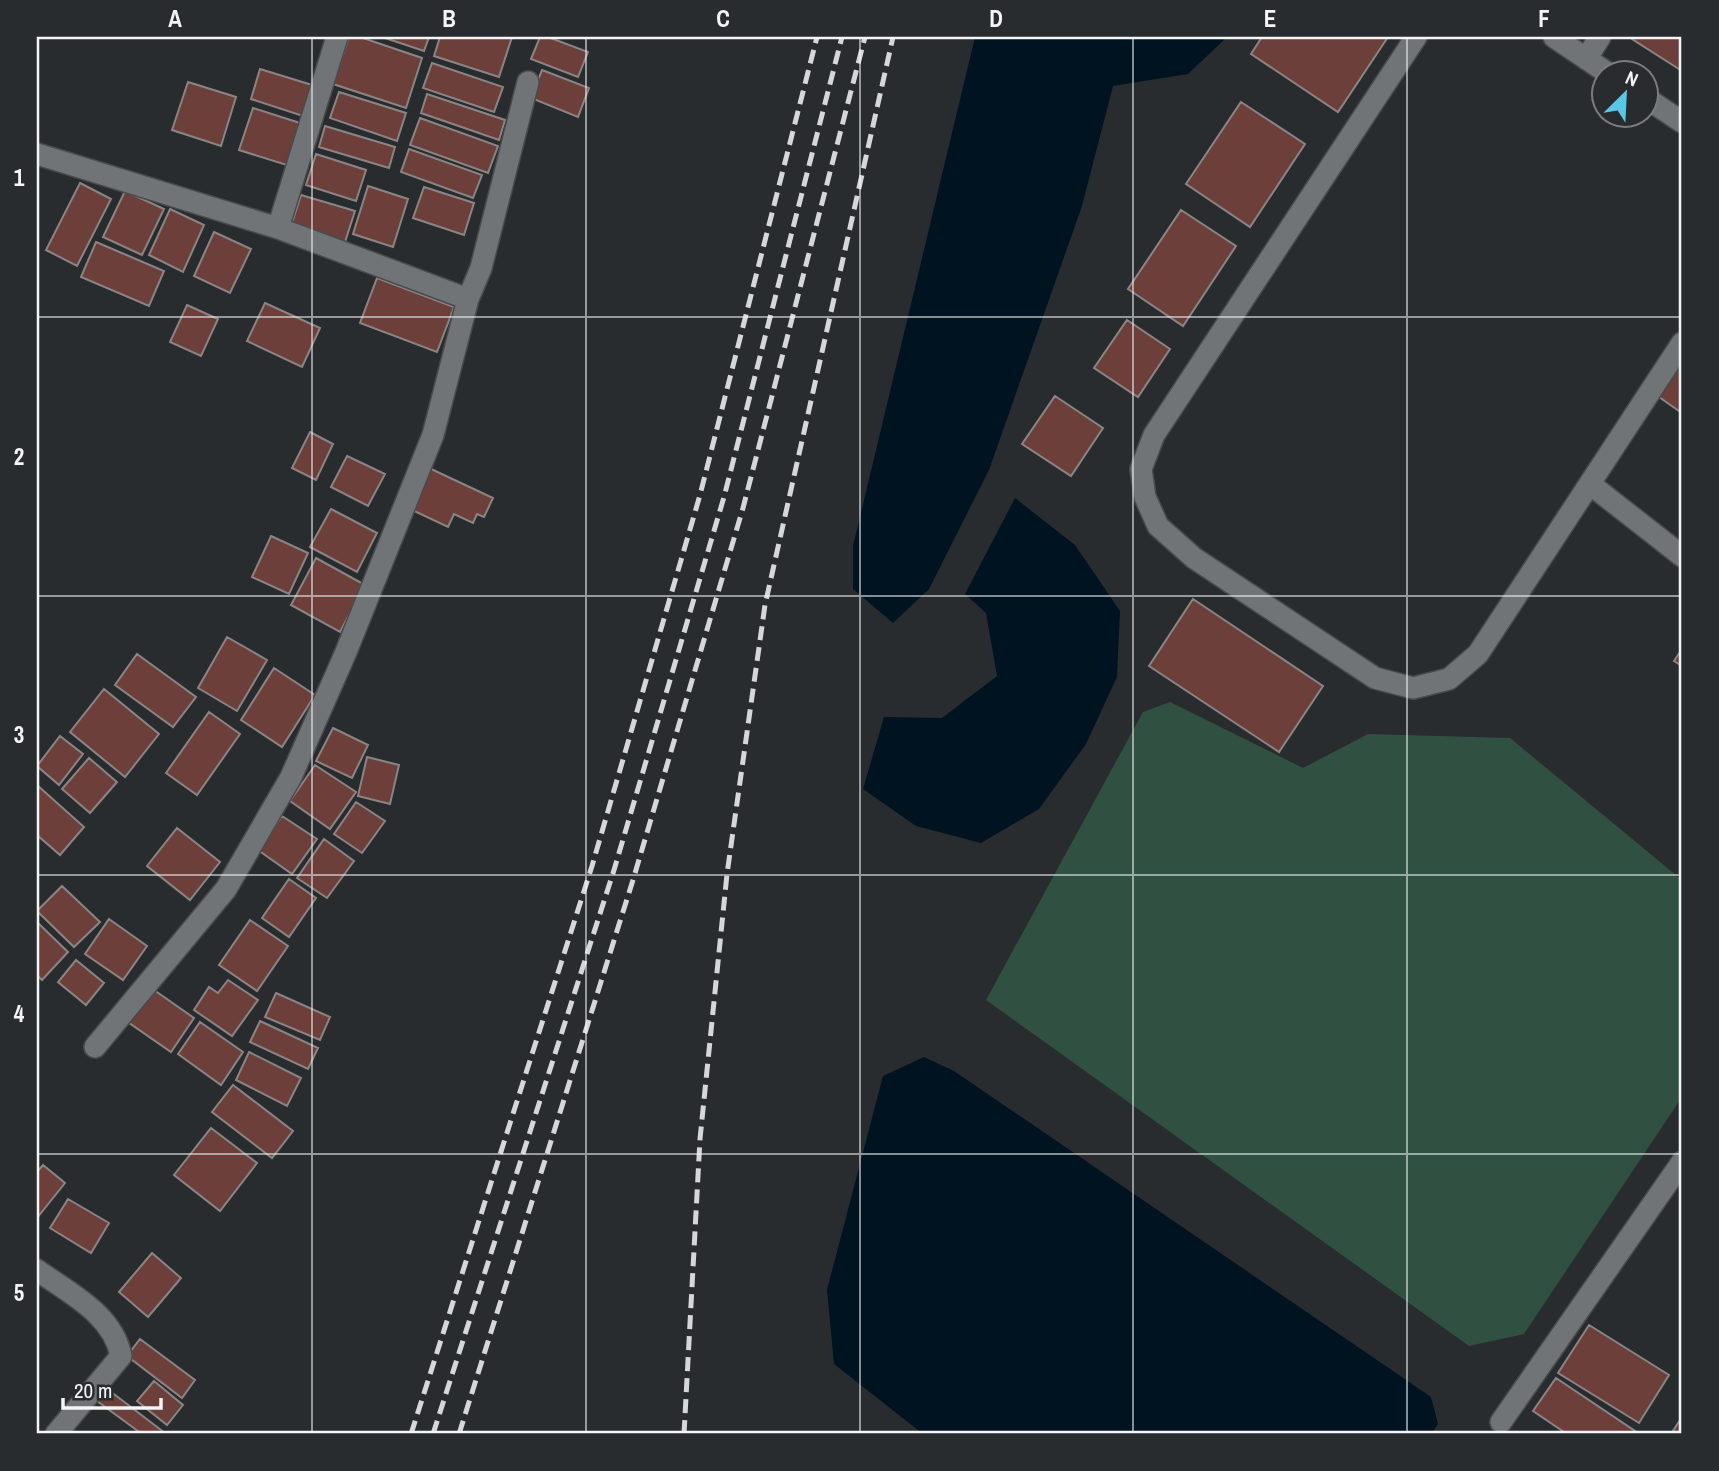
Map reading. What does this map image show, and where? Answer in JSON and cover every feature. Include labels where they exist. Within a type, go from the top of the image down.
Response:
[{"type":"street","points":[[278,228],[337,37]]},
{"type":"street","points":[[1416,37],[1154,435],[1141,469],[1145,497],[1158,526],[1194,558],[1375,678],[1413,688],[1449,679],[1478,654],[1682,342]]},
{"type":"street","points":[[1554,37],[1590,62]]},
{"type":"street","points":[[1586,59],[1600,37]]},
{"type":"street","points":[[95,1047],[226,889],[291,777],[346,652],[433,435],[468,299],[481,268],[528,82]]},
{"type":"street","points":[[1660,107],[1682,122]]},
{"type":"street","points":[[37,154],[278,228],[468,299]]},
{"type":"street","points":[[1590,484],[1682,556]]},
{"type":"street","points":[[1501,1422],[1682,1162]]},
{"type":"street","points":[[37,1270],[101,1317],[117,1336],[121,1356],[56,1434]]},
{"type":"green space","points":[[1170,702],[1303,768],[1368,734],[1510,738],[1682,880],[1682,1097],[1524,1334],[1469,1346],[986,1000],[1143,712]]},
{"type":"water","points":[[975,37],[1227,37],[1188,74],[1113,86],[1082,206],[989,470],[929,589],[893,623],[853,589],[853,546]]},
{"type":"water","points":[[1015,498],[1075,545],[1120,611],[1117,677],[1086,744],[1039,809],[981,843],[916,826],[863,789],[884,717],[942,718],[997,676],[986,613],[965,594]]},
{"type":"water","points":[[924,1057],[954,1071],[1431,1397],[1438,1424],[1431,1434],[923,1434],[834,1364],[827,1290],[883,1076]]},
{"type":"building","points":[[349,37],[360,37],[422,58],[406,108],[333,84]]},
{"type":"building","points":[[382,37],[429,37],[424,51]]},
{"type":"building","points":[[440,37],[512,37],[499,77],[434,56]]},
{"type":"building","points":[[540,37],[548,37],[588,52],[578,77],[531,59]]},
{"type":"building","points":[[1262,37],[1388,37],[1338,112],[1251,54]]},
{"type":"building","points":[[1682,37],[1682,71],[1632,39]]},
{"type":"building","points":[[432,63],[503,87],[494,112],[423,88]]},
{"type":"building","points":[[260,69],[312,85],[303,116],[251,99]]},
{"type":"building","points":[[542,70],[589,88],[578,117],[531,98]]},
{"type":"building","points":[[188,82],[236,97],[221,146],[172,130]]},
{"type":"building","points":[[339,92],[406,113],[397,141],[330,118]]},
{"type":"building","points":[[427,94],[505,120],[499,140],[421,113]]},
{"type":"building","points":[[1241,102],[1305,144],[1250,227],[1186,184]]},
{"type":"building","points":[[253,108],[303,124],[290,166],[239,150]]},
{"type":"building","points":[[420,118],[498,146],[488,173],[410,145]]},
{"type":"building","points":[[325,126],[395,147],[389,168],[319,147]]},
{"type":"building","points":[[409,149],[482,175],[473,198],[401,172]]},
{"type":"building","points":[[316,154],[366,170],[356,201],[306,185]]},
{"type":"building","points":[[80,183],[111,199],[77,266],[46,250]]},
{"type":"building","points":[[368,186],[408,199],[393,247],[353,234]]},
{"type":"building","points":[[424,187],[474,203],[464,235],[413,218]]},
{"type":"building","points":[[125,191],[164,209],[142,255],[103,237]]},
{"type":"building","points":[[301,195],[355,211],[345,242],[291,226]]},
{"type":"building","points":[[170,209],[204,225],[183,272],[149,255]]},
{"type":"building","points":[[1181,210],[1236,246],[1183,326],[1128,289]]},
{"type":"building","points":[[214,232],[251,249],[230,293],[194,276]]},
{"type":"building","points":[[96,242],[164,271],[149,306],[81,277]]},
{"type":"building","points":[[377,278],[454,307],[437,352],[360,323]]},
{"type":"building","points":[[265,303],[320,328],[302,367],[247,341]]},
{"type":"building","points":[[187,305],[218,319],[201,356],[170,342]]},
{"type":"building","points":[[1127,320],[1170,349],[1138,397],[1094,368]]},
{"type":"building","points":[[1682,362],[1682,413],[1659,397]]},
{"type":"building","points":[[1055,396],[1103,428],[1071,476],[1022,444]]},
{"type":"building","points":[[310,432],[333,444],[316,480],[292,468]]},
{"type":"building","points":[[347,456],[385,474],[368,506],[331,487]]},
{"type":"building","points":[[429,468],[493,498],[484,517],[477,514],[473,523],[454,514],[448,527],[410,509]]},
{"type":"building","points":[[331,509],[377,533],[357,572],[310,547]]},
{"type":"building","points":[[271,536],[308,553],[289,594],[252,577]]},
{"type":"building","points":[[316,558],[365,585],[340,632],[291,605]]},
{"type":"building","points":[[1193,599],[1323,686],[1279,752],[1149,666]]},
{"type":"building","points":[[227,637],[267,660],[237,711],[198,688]]},
{"type":"building","points":[[1682,649],[1682,666],[1674,661]]},
{"type":"building","points":[[137,654],[196,697],[173,727],[115,685]]},
{"type":"building","points":[[274,668],[315,695],[282,747],[241,720]]},
{"type":"building","points":[[104,689],[159,734],[125,777],[70,732]]},
{"type":"building","points":[[209,712],[240,734],[197,795],[166,773]]},
{"type":"building","points":[[333,728],[368,745],[352,778],[316,761]]},
{"type":"building","points":[[60,736],[83,754],[59,785],[37,766]]},
{"type":"building","points":[[367,757],[399,765],[390,804],[358,796]]},
{"type":"building","points":[[89,758],[117,782],[90,813],[62,789]]},
{"type":"building","points":[[315,765],[356,792],[330,829],[290,801]]},
{"type":"building","points":[[37,785],[84,827],[60,855],[37,835]]},
{"type":"building","points":[[356,802],[385,821],[362,853],[334,834]]},
{"type":"building","points":[[282,816],[317,839],[292,874],[258,850]]},
{"type":"building","points":[[177,828],[220,862],[190,900],[147,866]]},
{"type":"building","points":[[324,839],[354,861],[327,898],[297,878]]},
{"type":"building","points":[[289,879],[316,898],[289,937],[262,918]]},
{"type":"building","points":[[62,886],[100,922],[74,947],[37,911]]},
{"type":"building","points":[[109,919],[147,946],[123,980],[85,954]]},
{"type":"building","points":[[250,920],[288,946],[257,991],[219,965]]},
{"type":"building","points":[[37,922],[68,952],[42,980],[37,975]]},
{"type":"building","points":[[76,960],[104,983],[86,1005],[58,982]]},
{"type":"building","points":[[228,980],[258,1000],[232,1036],[194,1010],[209,987],[218,993]]},
{"type":"building","points":[[154,990],[194,1018],[171,1052],[125,1020]]},
{"type":"building","points":[[276,993],[330,1017],[320,1040],[265,1017]]},
{"type":"building","points":[[260,1021],[318,1048],[308,1069],[250,1042]]},
{"type":"building","points":[[200,1022],[243,1052],[221,1085],[178,1054]]},
{"type":"building","points":[[249,1052],[301,1078],[287,1106],[236,1080]]},
{"type":"building","points":[[233,1085],[293,1131],[272,1158],[212,1112]]},
{"type":"building","points":[[211,1128],[257,1163],[220,1211],[174,1175]]},
{"type":"building","points":[[43,1165],[65,1183],[37,1218],[37,1172]]},
{"type":"building","points":[[68,1199],[109,1223],[91,1253],[50,1228]]},
{"type":"building","points":[[152,1253],[181,1278],[148,1317],[119,1292]]},
{"type":"building","points":[[1589,1325],[1669,1375],[1639,1423],[1558,1373]]},
{"type":"building","points":[[140,1339],[195,1380],[182,1398],[127,1356]]},
{"type":"building","points":[[1556,1378],[1635,1431],[1632,1434],[1567,1434],[1533,1411]]},
{"type":"building","points":[[154,1381],[183,1405],[167,1425],[137,1401]]},
{"type":"building","points":[[106,1388],[165,1433],[142,1434],[97,1401]]},
{"type":"building","points":[[1682,1417],[1682,1434],[1678,1434],[1673,1431]]},
{"type":"railway","points":[[411,1434],[592,866],[700,495],[817,37]]},
{"type":"railway","points":[[433,1434],[614,870],[724,497],[842,37]]},
{"type":"railway","points":[[459,1434],[633,880],[743,508],[865,37]]},
{"type":"railway","points":[[684,1434],[700,1139],[727,874],[765,605],[893,37]]}]
